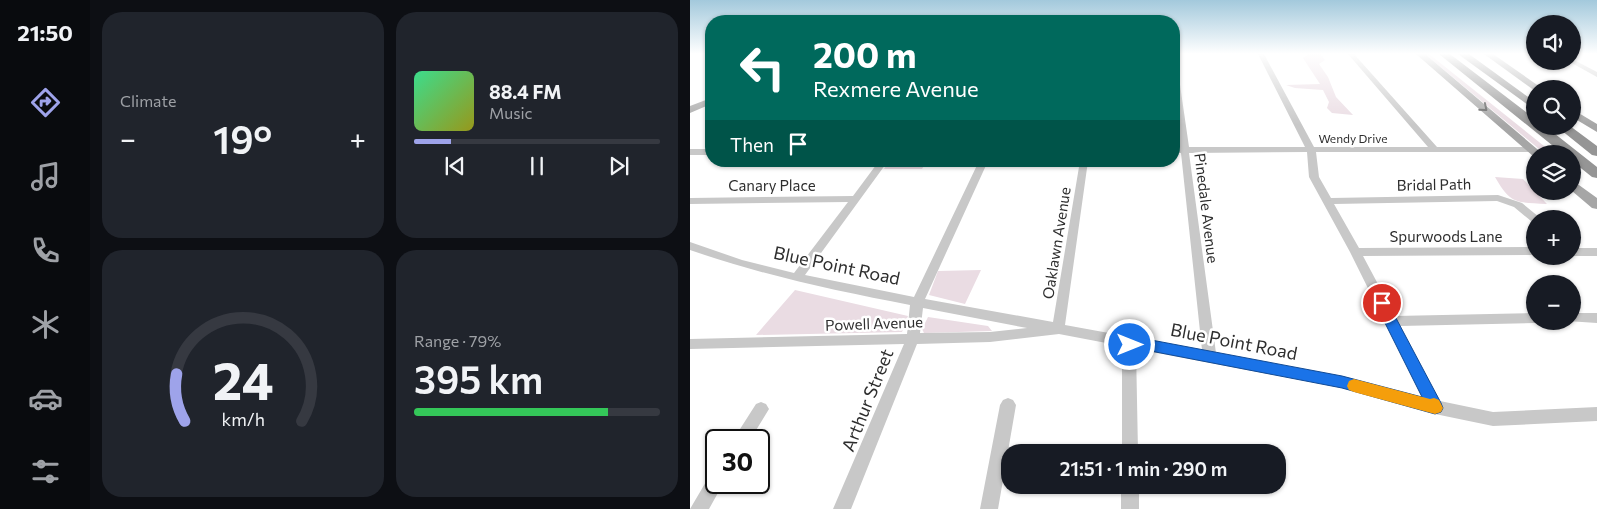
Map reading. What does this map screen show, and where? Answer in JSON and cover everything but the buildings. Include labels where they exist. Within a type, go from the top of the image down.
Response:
[{"type":"highway","points":[[1474,78],[1526,118]]},
{"type":"highway","points":[[1496,78],[1526,100]]},
{"type":"highway","points":[[1548,135],[1560,145]]},
{"type":"highway","points":[[1574,135],[1597,152]]},
{"type":"highway","points":[[1581,161],[1597,174]]},
{"type":"main road","points":[[1448,78],[1527,145]]},
{"type":"main road","points":[[690,110],[705,103]]},
{"type":"main road","points":[[1581,118],[1597,129]]},
{"type":"main road","points":[[1581,192],[1597,205]]},
{"type":"street","points":[[1274,78],[1311,150],[1314,177],[1356,252],[1435,408]]},
{"type":"street","points":[[1372,78],[1435,150]]},
{"type":"street","name":"Wendy Drive","points":[[1180,150],[1526,152]]},
{"type":"street","points":[[690,152],[705,152]]},
{"type":"street","name":"Pinedale Avenue","points":[[1180,157],[1210,356]]},
{"type":"street","points":[[797,277],[879,167]]},
{"type":"street","name":"Arthur Street","points":[[842,509],[913,338],[918,303],[981,167]]},
{"type":"street","name":"Oaklawn Avenue","points":[[1058,329],[1083,167]]},
{"type":"street","name":"Bridal Path","points":[[1328,201],[1498,198],[1518,205],[1526,212]]},
{"type":"street","name":"Canary Place","points":[[690,201],[855,199]]},
{"type":"street","name":"Blue Point Road","points":[[690,246],[739,263],[832,286],[1342,382],[1435,408],[1493,419],[1597,414]]},
{"type":"street","name":"Spurwoods Lane","points":[[1356,252],[1526,251]]},
{"type":"street","points":[[1581,252],[1597,252]]},
{"type":"street","points":[[1390,321],[1526,318]]},
{"type":"street","points":[[1581,318],[1597,318]]},
{"type":"street","name":"Powell Avenue","points":[[690,344],[913,338],[990,338],[1058,329]]},
{"type":"street","points":[[1130,342],[1130,444]]},
{"type":"street","points":[[989,509],[1008,405]]},
{"type":"street","points":[[749,429],[761,408]]},
{"type":"street","points":[[700,509],[709,494]]},
{"type":"street","points":[[1130,494],[1130,509]]},
{"type":"shaded area","points":[[1316,78],[1328,78],[1336,97],[1353,115],[1332,113],[1327,108],[1329,102],[1323,90],[1295,88],[1286,85],[1320,84]]},
{"type":"shaded area","points":[[1454,78],[1459,78],[1526,132],[1526,135],[1530,135],[1543,145],[1534,145]]},
{"type":"shaded area","points":[[885,167],[923,167],[922,169],[884,169]]},
{"type":"shaded area","points":[[1495,177],[1523,179],[1526,182],[1526,200],[1543,200],[1547,204],[1515,200]]},
{"type":"shaded area","points":[[981,270],[965,304],[929,295],[938,271]]},
{"type":"shaded area","points":[[795,290],[908,316],[902,332],[756,335]]},
{"type":"shaded area","points":[[928,317],[988,326],[992,331],[924,333],[922,329]]},
{"type":"slow traffic","points":[[1354,386],[1435,408],[1434,405]]},
{"type":"route","points":[[1130,345],[1130,342],[1342,382],[1435,408],[1382,303]]}]
